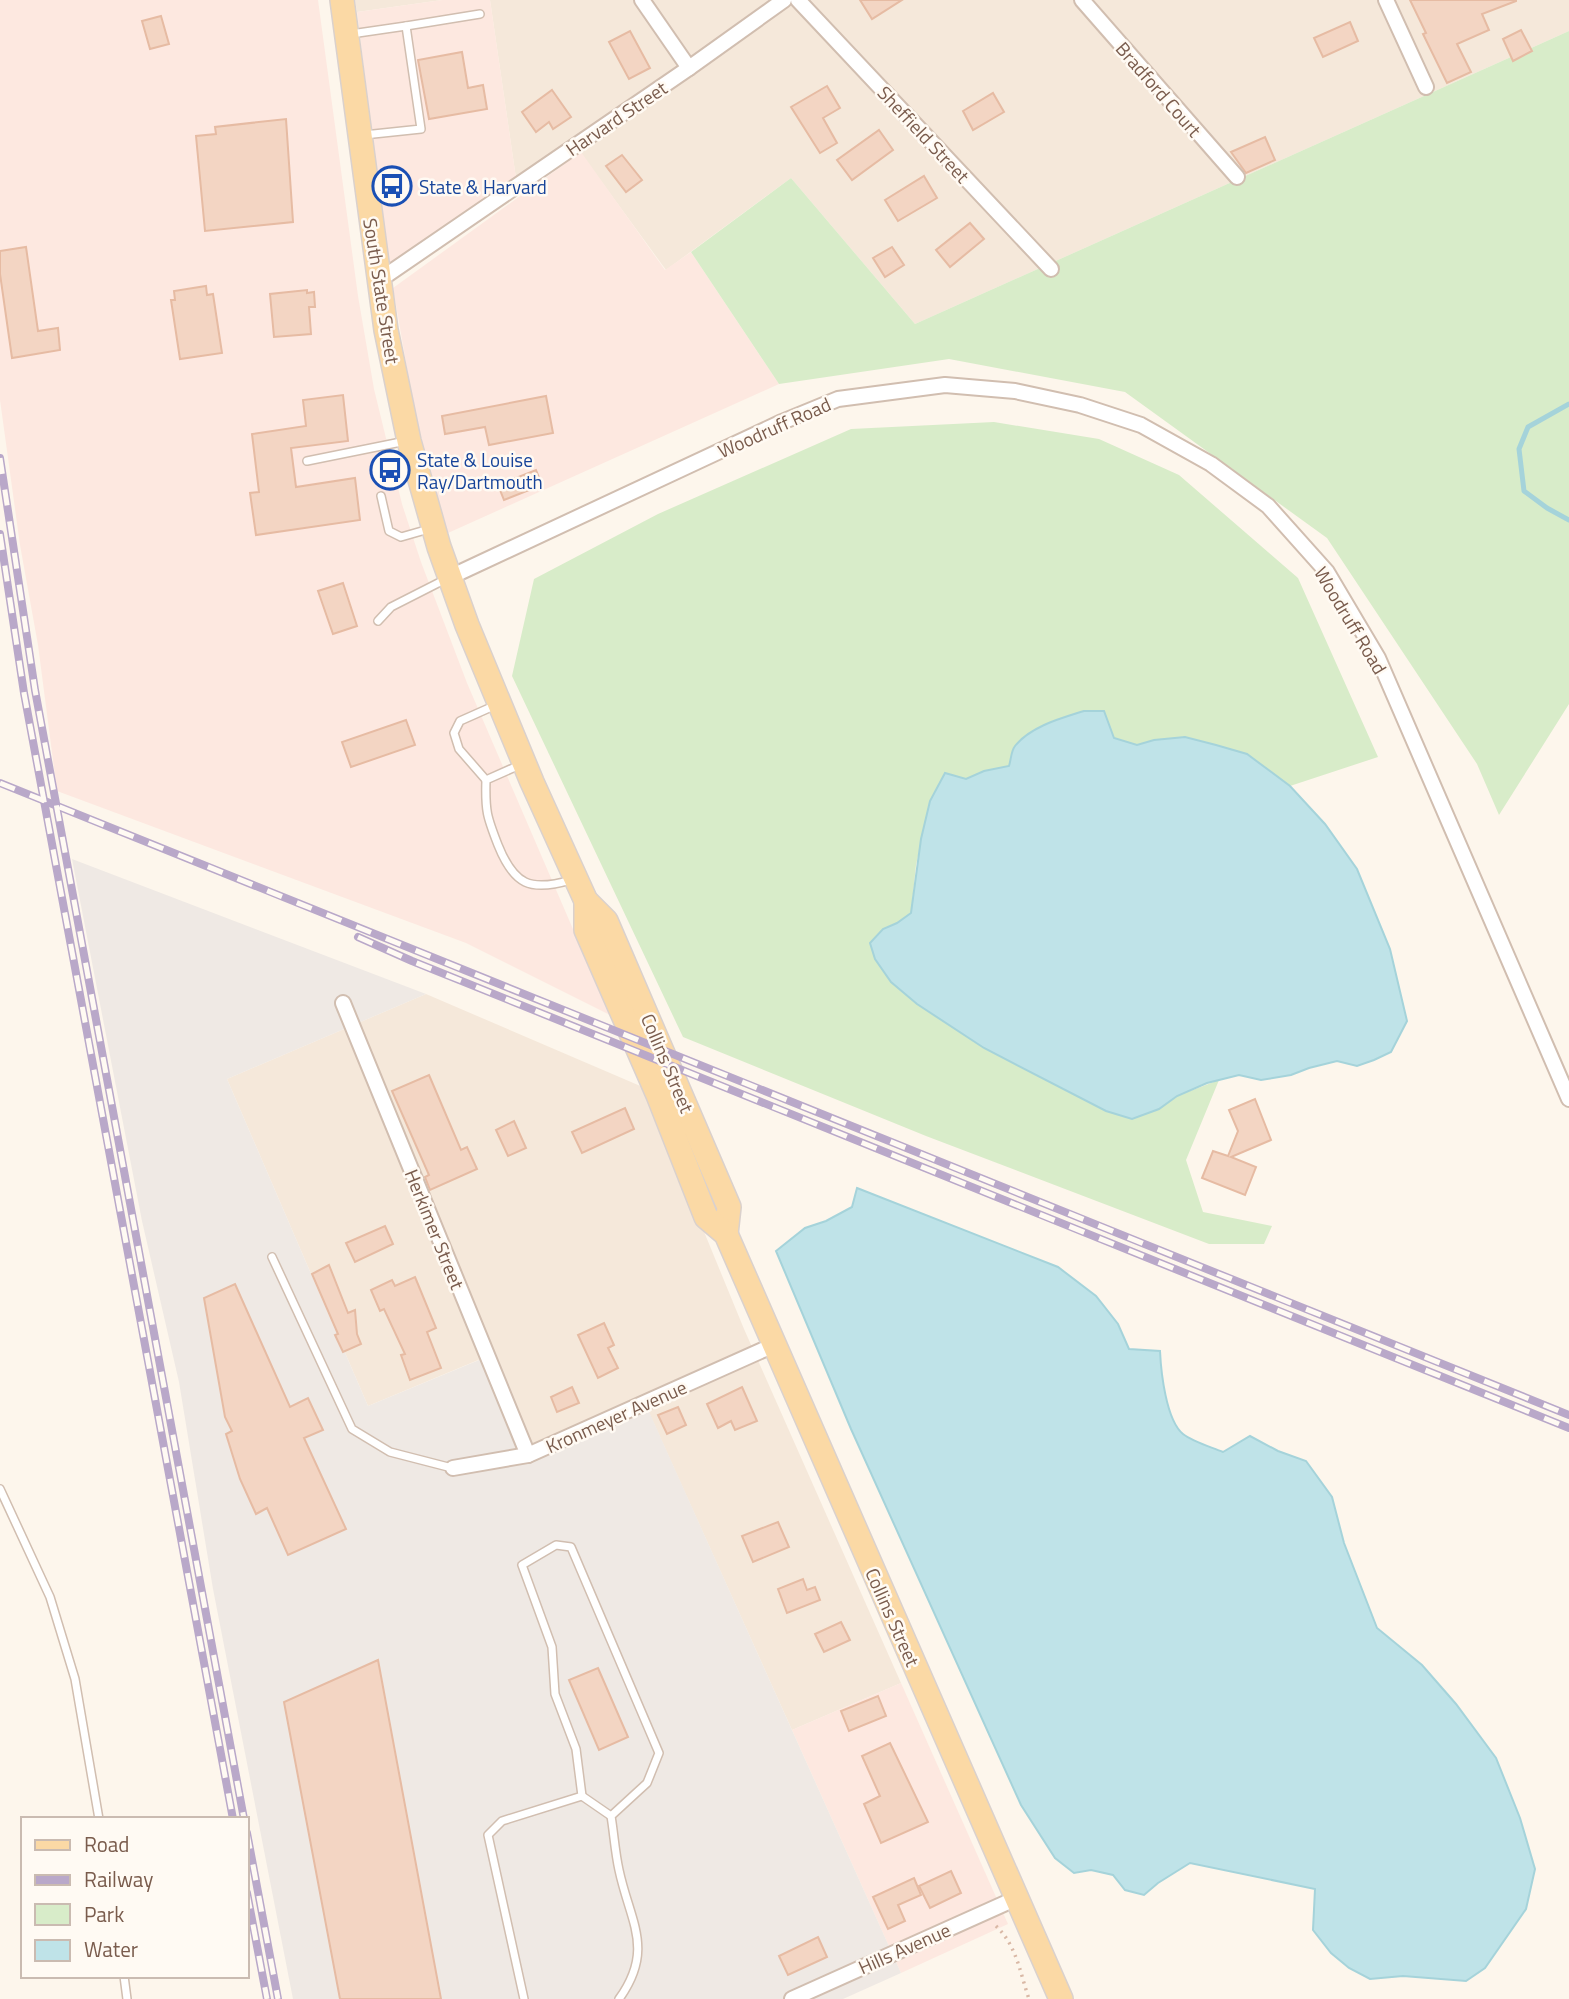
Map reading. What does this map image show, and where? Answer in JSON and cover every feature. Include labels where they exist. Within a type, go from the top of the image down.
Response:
[{"type":"main road","name":"South State Street","points":[[342,0],[386,330],[409,441],[448,578]]},
{"type":"main road","name":"Collins Street","points":[[448,578],[498,704],[586,901],[586,930],[658,1095],[706,1217],[726,1234],[1061,1999]]},
{"type":"street","points":[[642,0],[689,68]]},
{"type":"street","name":"Harvard Street","points":[[378,281],[784,0]]},
{"type":"street","name":"Sheffield Street","points":[[798,0],[1051,269]]},
{"type":"street","name":"Bradford Court","points":[[1082,0],[1237,177]]},
{"type":"street","points":[[1386,0],[1426,87]]},
{"type":"street","name":"Woodruff Road","points":[[448,578],[782,422],[838,399],[945,385],[1004,390],[1080,405],[1141,425],[1211,464],[1268,506],[1327,572],[1378,659],[1569,1099]]},
{"type":"street","name":"Herkimer Street","points":[[343,1003],[528,1455]]},
{"type":"street","name":"Kronmeyer Avenue","points":[[453,1468],[528,1455],[774,1345]]},
{"type":"street","name":"Hills Avenue","points":[[792,1999],[1017,1898]]},
{"type":"lane","points":[[346,34],[480,14]]},
{"type":"lane","points":[[360,136],[421,129],[406,26]]},
{"type":"lane","points":[[307,461],[409,441]]},
{"type":"lane","points":[[381,496],[389,531],[401,537],[433,528]]},
{"type":"lane","points":[[378,621],[391,607],[448,578]]},
{"type":"lane","points":[[498,704],[460,721],[453,733],[459,749],[486,780],[485,811],[507,868],[519,880],[548,886],[575,878]]},
{"type":"lane","points":[[486,780],[524,763]]},
{"type":"lane","points":[[272,1257],[352,1429],[390,1452],[453,1468]]},
{"type":"lane","points":[[0,1489],[50,1597],[75,1679],[99,1817]]},
{"type":"lane","points":[[611,1816],[647,1783],[659,1753],[571,1547],[556,1545],[522,1566],[552,1647],[555,1693],[576,1749],[582,1796],[611,1816],[619,1871],[639,1942],[632,1982],[619,1999]]},
{"type":"lane","points":[[524,1999],[488,1835],[502,1821],[582,1796]]},
{"type":"lane","points":[[124,1978],[127,1999]]},
{"type":"path","points":[[993,1923],[1009,1941],[1029,1999]]},
{"type":"shaded area","points":[[0,0],[318,0],[358,296],[374,389],[402,504],[467,683],[610,1015],[466,943],[57,791],[38,645],[20,545],[0,400]]},
{"type":"shaded area","points":[[355,0],[442,0],[357,12]]},
{"type":"shaded area","points":[[442,0],[490,0],[517,185],[390,278],[357,12]]},
{"type":"shaded area","points":[[490,0],[1569,0],[1569,31],[915,324],[791,178],[666,270],[574,144],[517,185]]},
{"type":"shaded area","points":[[581,152],[665,270],[691,252],[779,384],[448,533],[420,443],[393,288]]},
{"type":"shaded area","points":[[72,859],[426,994],[227,1079],[368,1406],[496,1353],[533,1445],[642,1396],[901,1973],[843,1999],[293,1999],[213,1589],[179,1382],[142,1221]]},
{"type":"shaded area","points":[[426,994],[645,1088],[744,1329],[901,1683],[792,1730],[642,1397],[533,1446],[495,1353],[368,1406],[227,1079]]},
{"type":"shaded area","points":[[901,1683],[1008,1924],[901,1973],[792,1730]]},
{"type":"green space","points":[[1569,31],[1569,704],[1499,815],[1477,764],[1327,538],[1125,392],[949,359],[779,384],[691,252],[791,178],[915,324]]},
{"type":"green space","points":[[994,422],[1099,439],[1179,475],[1298,578],[1378,757],[1290,786],[1247,754],[1154,740],[1137,745],[1114,738],[1108,727],[1084,711],[1056,720],[1029,734],[1009,766],[968,780],[930,801],[916,865],[911,913],[883,929],[917,1004],[984,1048],[1106,1111],[1159,1109],[1177,1096],[1219,1080],[1186,1160],[1203,1212],[1272,1226],[1264,1244],[1209,1244],[926,1136],[683,1037],[512,676],[534,579],[658,514],[851,429]]},
{"type":"water","points":[[1084,711],[1104,711],[1114,738],[1137,745],[1154,740],[1185,737],[1247,754],[1290,786],[1325,824],[1357,869],[1390,949],[1407,1021],[1391,1052],[1357,1066],[1337,1061],[1291,1075],[1261,1080],[1239,1075],[1207,1083],[1177,1096],[1159,1109],[1132,1119],[1106,1111],[984,1048],[917,1004],[891,982],[875,959],[870,943],[883,929],[911,913],[921,839],[930,801],[945,773],[966,779],[984,771],[1009,766],[1014,748],[1029,733]]},
{"type":"water","points":[[857,1188],[1058,1267],[1096,1296],[1118,1324],[1129,1349],[1160,1351],[1163,1383],[1172,1418],[1187,1437],[1223,1452],[1250,1436],[1278,1451],[1306,1461],[1332,1497],[1344,1543],[1377,1628],[1422,1665],[1456,1704],[1496,1758],[1520,1818],[1535,1869],[1526,1909],[1485,1968],[1466,1981],[1403,1976],[1370,1979],[1349,1968],[1331,1953],[1313,1930],[1315,1889],[1190,1863],[1144,1895],[1125,1890],[1113,1875],[1091,1870],[1074,1873],[1055,1858],[1021,1805],[851,1429],[776,1251],[805,1228],[826,1221],[852,1207]]},
{"type":"building","points":[[860,0],[902,0],[872,19]]},
{"type":"building","points":[[1410,0],[1516,1],[1482,14],[1489,30],[1457,44],[1471,72],[1447,83]]},
{"type":"building","points":[[161,16],[169,44],[150,49],[142,21]]},
{"type":"building","points":[[1350,22],[1358,41],[1323,57],[1314,38]]},
{"type":"building","points":[[1521,30],[1532,51],[1513,61],[1503,39]]},
{"type":"building","points":[[630,31],[650,68],[629,79],[609,42]]},
{"type":"building","points":[[462,52],[468,88],[483,85],[487,109],[429,119],[418,60]]},
{"type":"building","points":[[827,86],[840,108],[823,118],[837,143],[820,153],[791,107]]},
{"type":"building","points":[[552,90],[571,117],[553,129],[549,122],[536,132],[522,112]]},
{"type":"building","points":[[993,93],[1004,112],[973,130],[963,111]]},
{"type":"building","points":[[286,119],[293,222],[205,231],[196,136],[216,134],[215,127]]},
{"type":"building","points":[[879,130],[893,150],[852,180],[837,160]]},
{"type":"building","points":[[1265,137],[1275,160],[1246,173],[1231,152]]},
{"type":"building","points":[[622,155],[642,180],[626,192],[606,166]]},
{"type":"building","points":[[924,176],[937,198],[898,221],[885,200]]},
{"type":"building","points":[[970,223],[984,239],[950,267],[936,250]]},
{"type":"building","points":[[26,247],[38,331],[58,328],[60,350],[12,358],[0,274],[0,251]]},
{"type":"building","points":[[892,247],[904,265],[885,277],[873,258]]},
{"type":"building","points":[[206,286],[207,295],[213,294],[222,353],[180,359],[171,300],[175,300],[174,291]]},
{"type":"building","points":[[307,290],[307,293],[314,292],[315,307],[309,307],[311,334],[274,337],[270,294]]},
{"type":"building","points":[[343,395],[348,441],[291,448],[296,487],[355,478],[360,520],[256,535],[250,493],[259,492],[252,434],[306,426],[303,400]]},
{"type":"building","points":[[546,396],[553,433],[489,445],[485,427],[445,434],[442,416]]},
{"type":"building","points":[[536,470],[542,485],[504,500],[498,485]]},
{"type":"building","points":[[343,583],[357,626],[333,634],[318,591]]},
{"type":"building","points":[[406,720],[415,745],[351,767],[342,742]]},
{"type":"building","points":[[429,1075],[461,1150],[467,1147],[477,1169],[430,1190],[425,1177],[429,1175],[392,1091]]},
{"type":"building","points":[[1255,1099],[1271,1140],[1231,1157],[1256,1167],[1245,1195],[1202,1178],[1213,1151],[1228,1156],[1238,1131],[1229,1110]]},
{"type":"building","points":[[625,1108],[634,1129],[582,1153],[572,1132]]},
{"type":"building","points":[[514,1121],[526,1148],[508,1156],[496,1130]]},
{"type":"building","points":[[385,1226],[393,1244],[355,1262],[346,1243]]},
{"type":"building","points":[[329,1265],[348,1313],[355,1310],[357,1334],[361,1344],[343,1352],[312,1274]]},
{"type":"building","points":[[415,1277],[436,1328],[427,1332],[441,1368],[410,1380],[401,1355],[405,1354],[384,1309],[380,1311],[371,1290],[392,1280],[395,1286]]},
{"type":"building","points":[[235,1284],[290,1407],[308,1398],[323,1430],[304,1438],[346,1529],[288,1555],[267,1508],[256,1514],[240,1479],[226,1434],[232,1431],[225,1417],[204,1298]]},
{"type":"building","points":[[604,1323],[614,1345],[608,1348],[618,1368],[598,1378],[578,1335]]},
{"type":"building","points":[[572,1387],[579,1403],[557,1412],[551,1397]]},
{"type":"building","points":[[742,1387],[757,1421],[735,1430],[731,1421],[718,1428],[707,1404]]},
{"type":"building","points":[[678,1407],[686,1425],[667,1434],[658,1415]]},
{"type":"building","points":[[778,1522],[789,1547],[753,1562],[742,1536]]},
{"type":"building","points":[[803,1579],[807,1590],[815,1587],[820,1600],[787,1613],[778,1589]]},
{"type":"building","points":[[841,1622],[850,1640],[824,1652],[815,1634]]},
{"type":"building","points":[[378,1660],[441,1999],[340,1999],[284,1702]]},
{"type":"building","points":[[598,1668],[628,1737],[599,1750],[569,1680]]},
{"type":"building","points":[[878,1696],[886,1716],[849,1731],[841,1711]]},
{"type":"building","points":[[890,1743],[928,1822],[881,1843],[864,1804],[880,1796],[862,1756]]},
{"type":"building","points":[[951,1871],[961,1893],[930,1908],[919,1886]]},
{"type":"building","points":[[914,1878],[921,1895],[898,1905],[905,1921],[888,1929],[873,1897]]},
{"type":"building","points":[[818,1937],[827,1957],[788,1975],[779,1956]]},
{"type":"waterway","points":[[1569,404],[1528,427],[1519,449],[1524,491],[1569,520]]},
{"type":"railway","points":[[0,458],[35,690],[244,1817]]},
{"type":"railway","points":[[0,534],[24,693],[233,1817]]},
{"type":"railway","points":[[0,783],[1569,1415]]},
{"type":"railway","points":[[358,937],[1569,1428]]},
{"type":"railway","points":[[248,1838],[278,1999]]},
{"type":"railway","points":[[248,1898],[267,1999]]},
{"type":"place","name":"State & Harvard","points":[[392,186]]},
{"type":"place","name":"State & Louise Ray/Dartmouth","points":[[390,470]]}]
